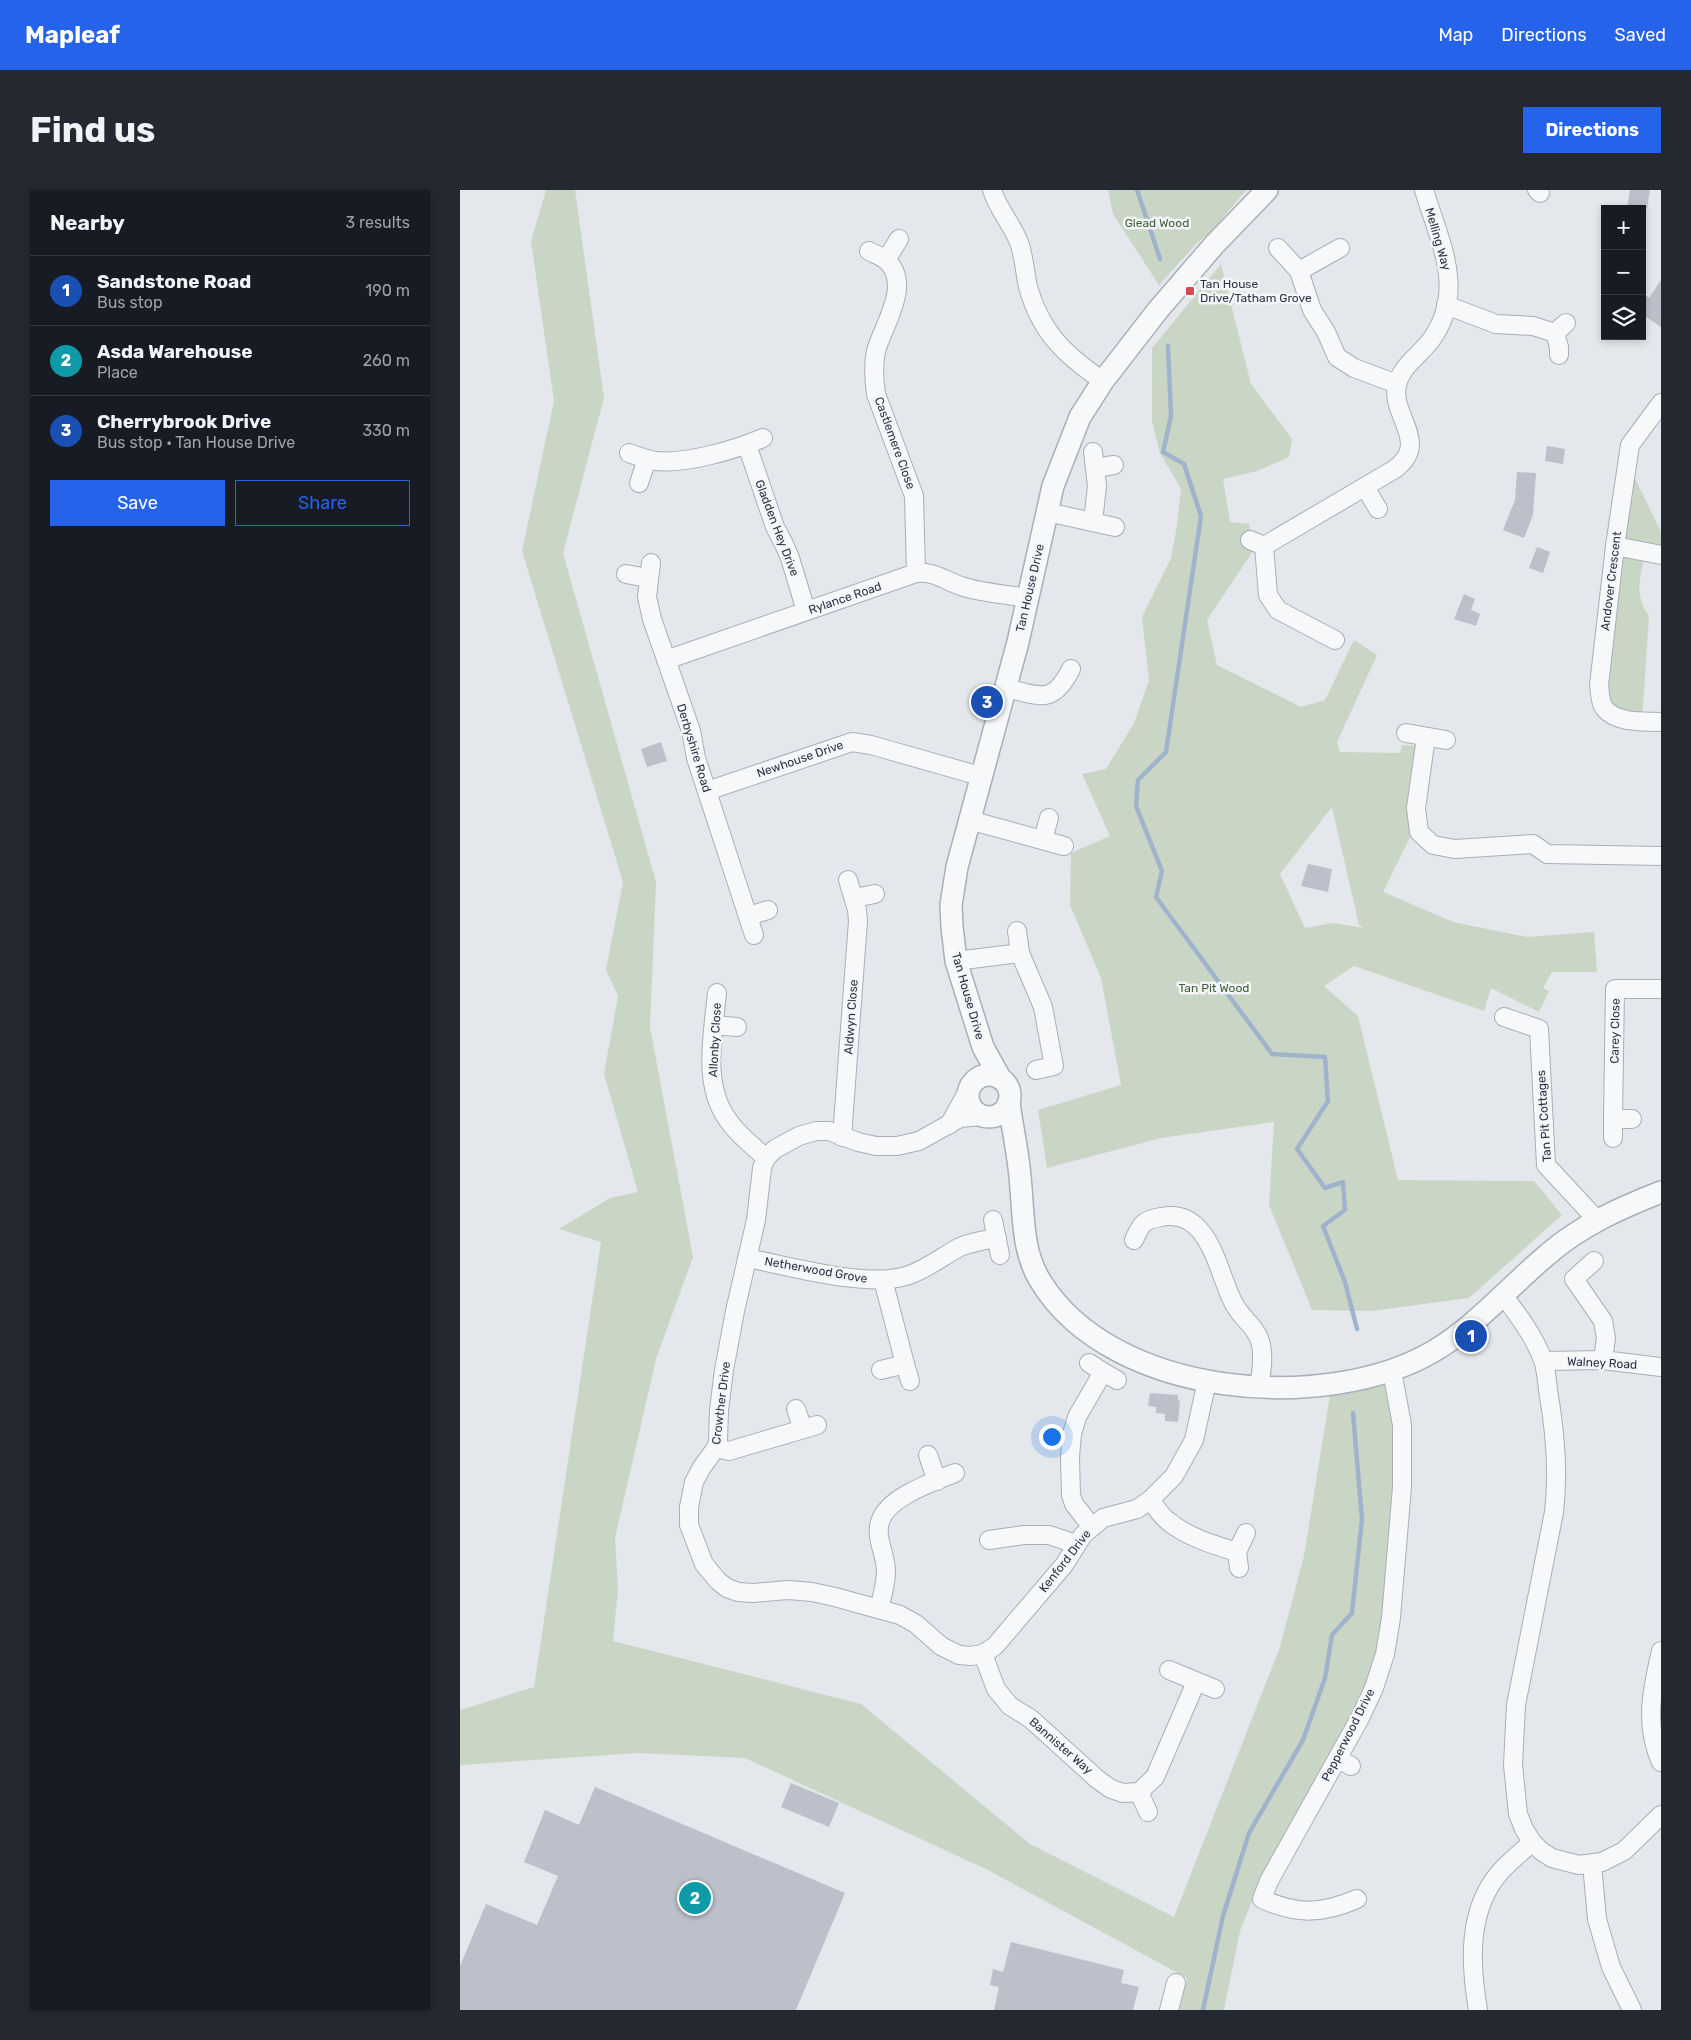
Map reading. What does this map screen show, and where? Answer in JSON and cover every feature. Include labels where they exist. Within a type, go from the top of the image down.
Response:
[{"type":"street","points":[[992,190],[1020,246],[1033,302],[1045,329],[1060,348],[1075,362],[1103,381]]},
{"type":"street","name":"Tan House Drive","points":[[1000,1078],[983,1047],[956,961],[951,905],[957,867],[980,776],[1006,688],[1053,486],[1080,417],[1103,381],[1189,273],[1267,190]]},
{"type":"street","name":"Melling Way","points":[[1397,384],[1405,369],[1426,346],[1437,330],[1449,294],[1447,268],[1429,191]]},
{"type":"street","points":[[869,251],[886,260],[899,240]]},
{"type":"street","points":[[1278,248],[1299,271],[1312,310],[1326,332],[1337,357],[1354,368],[1397,384],[1397,401],[1409,435],[1410,449],[1402,464],[1366,487],[1257,543],[1268,595],[1278,610],[1336,640]]},
{"type":"street","points":[[1299,271],[1340,248]]},
{"type":"street","name":"Castlemere Close","points":[[886,260],[896,276],[897,291],[876,351],[874,381],[876,394],[914,496],[916,574]]},
{"type":"street","points":[[1446,305],[1496,324],[1561,328],[1560,355]]},
{"type":"street","name":"Andover Crescent","points":[[1661,403],[1630,445],[1615,546],[1599,685],[1601,702],[1604,708],[1618,717],[1629,720],[1661,722]]},
{"type":"street","points":[[629,453],[656,461],[697,457],[746,445],[763,438]]},
{"type":"street","name":"Gladden Hey Drive","points":[[746,445],[774,527],[790,558],[806,611]]},
{"type":"street","points":[[639,483],[647,459]]},
{"type":"street","points":[[1093,522],[1098,486],[1094,460],[1114,465]]},
{"type":"street","points":[[1366,487],[1378,509]]},
{"type":"street","points":[[1047,512],[1115,526]]},
{"type":"street","points":[[1615,546],[1661,555]]},
{"type":"street","name":"Derbyshire Road","points":[[626,574],[650,571],[647,597],[650,612],[690,731],[696,758],[754,936]]},
{"type":"street","name":"Rylance Road","points":[[666,660],[925,572],[935,574],[961,586],[1027,598]]},
{"type":"street","points":[[1006,688],[1037,695],[1062,696],[1063,685],[1071,669]]},
{"type":"street","points":[[1406,733],[1446,740]]},
{"type":"street","points":[[1426,737],[1416,808],[1419,832],[1433,845],[1455,849],[1533,844],[1547,854],[1661,856]]},
{"type":"street","name":"Newhouse Drive","points":[[707,791],[852,742],[871,745],[980,776]]},
{"type":"street","points":[[1043,839],[1049,818]]},
{"type":"street","points":[[969,820],[1064,846]]},
{"type":"street","name":"Aldwyn Close","points":[[842,1137],[858,921],[854,898],[848,880]]},
{"type":"street","points":[[854,898],[875,894]]},
{"type":"street","points":[[749,916],[768,910]]},
{"type":"street","points":[[1017,931],[1020,953],[1043,1007],[1054,1066],[1036,1070]]},
{"type":"street","points":[[956,961],[1020,953]]},
{"type":"street","name":"Carey Close","points":[[1613,1138],[1615,989],[1661,989]]},
{"type":"street","name":"Allonby Close","points":[[717,993],[714,1025],[713,1083],[716,1098],[728,1120],[766,1158]]},
{"type":"street","name":"Tan Pit Cottages","points":[[1504,1017],[1539,1029],[1546,1165],[1597,1220]]},
{"type":"street","points":[[714,1025],[736,1027]]},
{"type":"street","name":"Tan House Drive","points":[[971,1086],[983,1047]]},
{"type":"street","points":[[949,1125],[971,1086],[982,1076],[1000,1078],[1009,1088],[1026,1249],[1040,1282],[1057,1305],[1080,1325],[1128,1356],[1160,1369],[1207,1381],[1260,1387],[1293,1388],[1340,1383],[1371,1377],[1392,1371],[1434,1351],[1456,1336],[1549,1253],[1597,1220],[1661,1192]]},
{"type":"street","points":[[971,1086],[969,1102],[976,1112],[985,1116],[1014,1138]]},
{"type":"street","points":[[766,1158],[799,1136],[816,1130],[829,1131],[842,1137],[876,1146],[897,1146],[919,1142],[960,1118],[1001,1113],[1009,1102]]},
{"type":"street","points":[[1613,1119],[1632,1119]]},
{"type":"street","name":"Crowther Drive","points":[[766,1158],[762,1168],[756,1220],[734,1311],[724,1370],[716,1448],[694,1482],[689,1507],[689,1525],[704,1564],[718,1581],[727,1588],[738,1592],[753,1593],[788,1590],[812,1592],[880,1609],[900,1615],[916,1624],[942,1646],[959,1655],[983,1654]]},
{"type":"street","points":[[1134,1240],[1140,1226],[1150,1219],[1170,1215],[1187,1218],[1199,1228],[1208,1240],[1224,1283],[1236,1307],[1257,1333],[1263,1355],[1260,1387]]},
{"type":"street","name":"Netherwood Grove","points":[[747,1258],[843,1276],[883,1280],[924,1270],[974,1241],[998,1246],[994,1220]]},
{"type":"street","points":[[1594,1261],[1574,1279],[1602,1321],[1606,1338],[1603,1360]]},
{"type":"street","points":[[883,1280],[910,1381]]},
{"type":"street","points":[[1503,1295],[1528,1330],[1544,1361],[1554,1423],[1556,1494],[1533,1625],[1516,1705],[1513,1734],[1514,1779],[1518,1814],[1532,1842],[1552,1858],[1579,1866],[1612,1858],[1624,1851],[1661,1815]]},
{"type":"street","name":"Walney Road","points":[[1544,1361],[1603,1360],[1661,1367]]},
{"type":"street","points":[[882,1370],[904,1364]]},
{"type":"street","name":"Pepperwood Drive","points":[[1357,1899],[1337,1917],[1320,1911],[1258,1907],[1269,1881],[1344,1762],[1360,1718],[1374,1688],[1385,1654],[1391,1618],[1402,1487],[1402,1425],[1392,1371]]},
{"type":"street","points":[[1092,1527],[1074,1504],[1071,1494],[1070,1457],[1072,1434],[1077,1418],[1103,1372]]},
{"type":"street","name":"Kenford Drive","points":[[983,1654],[994,1646],[1018,1619],[1064,1564],[1083,1535],[1104,1518],[1137,1509],[1150,1500],[1174,1476],[1194,1440],[1207,1381]]},
{"type":"street","points":[[716,1448],[730,1451],[810,1427],[796,1409]]},
{"type":"street","points":[[928,1455],[937,1481]]},
{"type":"street","points":[[880,1609],[886,1570],[879,1532],[880,1522],[886,1510],[896,1500],[955,1473]]},
{"type":"street","points":[[1150,1500],[1168,1521],[1238,1560],[1246,1533]]},
{"type":"street","points":[[990,1540],[1024,1535],[1049,1535],[1076,1544]]},
{"type":"street","points":[[1661,1651],[1657,1688],[1651,1701],[1652,1734],[1661,1762]]},
{"type":"street","name":"Bannister Way","points":[[983,1654],[996,1689],[1010,1706],[1031,1719],[1111,1789],[1123,1793],[1139,1792]]},
{"type":"street","points":[[1169,1670],[1215,1689]]},
{"type":"street","points":[[1148,1812],[1139,1792],[1155,1777],[1196,1682]]},
{"type":"street","points":[[1478,2010],[1472,1957],[1478,1910],[1500,1872],[1532,1842]]},
{"type":"street","points":[[1592,1864],[1597,1919],[1611,1966],[1632,2010]]},
{"type":"street","points":[[1169,2010],[1176,1983]]},
{"type":"green space","points":[[546,190],[575,190],[604,398],[563,553],[656,882],[650,1027],[693,1257],[656,1359],[615,1538],[618,1589],[613,1641],[861,1704],[1030,1844],[1174,1917],[1280,1647],[1304,1556],[1330,1395],[1339,1383],[1386,1384],[1394,1426],[1393,1484],[1382,1628],[1368,1685],[1352,1718],[1257,1889],[1240,1931],[1224,2010],[1179,2010],[1187,1978],[988,1870],[745,1758],[638,1753],[460,1765],[460,1710],[534,1687],[601,1242],[559,1229],[610,1198],[638,1192],[604,1074],[618,996],[606,970],[623,882],[522,551],[554,401],[531,241]]},
{"type":"green space","name":"Glead Wood","points":[[1108,190],[1246,190],[1210,233],[1196,244],[1159,285],[1113,214]]},
{"type":"green space","name":"Tan Pit Wood","points":[[1221,264],[1251,384],[1292,439],[1289,457],[1257,471],[1223,479],[1230,522],[1249,524],[1255,548],[1207,620],[1217,665],[1301,707],[1325,700],[1354,640],[1377,655],[1337,742],[1340,752],[1400,753],[1402,745],[1420,746],[1413,831],[1383,892],[1453,922],[1527,937],[1594,932],[1597,972],[1552,972],[1543,988],[1549,991],[1539,1012],[1491,988],[1484,1011],[1354,966],[1324,986],[1358,1016],[1398,1180],[1534,1181],[1562,1215],[1469,1298],[1371,1311],[1312,1310],[1269,1205],[1274,1122],[1161,1138],[1047,1168],[1038,1110],[1121,1085],[1101,978],[1070,905],[1071,853],[1110,836],[1082,774],[1106,769],[1134,723],[1149,680],[1142,617],[1171,558],[1177,526],[1181,489],[1160,453],[1152,421],[1152,348]],"holes":[[[1332,807],[1359,925],[1363,928],[1333,923],[1305,928],[1280,874]]]},
{"type":"green space","points":[[1627,462],[1661,532],[1661,554],[1645,552],[1640,577],[1641,600],[1649,616],[1642,721],[1604,708]]},
{"type":"building","points":[[1630,190],[1650,190],[1647,209],[1646,205],[1628,205]]},
{"type":"building","points":[[1661,280],[1661,327],[1646,317],[1646,296],[1649,298]]},
{"type":"building","points":[[1547,446],[1565,449],[1563,464],[1545,461]]},
{"type":"building","points":[[1517,472],[1536,473],[1533,515],[1524,538],[1503,530],[1515,500]]},
{"type":"building","points":[[1537,547],[1550,552],[1543,573],[1529,568]]},
{"type":"building","points":[[1464,594],[1475,599],[1471,610],[1480,614],[1476,626],[1454,619]]},
{"type":"building","points":[[661,742],[667,761],[647,767],[641,749]]},
{"type":"building","points":[[1308,864],[1332,869],[1328,892],[1301,886]]},
{"type":"building","points":[[1150,1393],[1178,1395],[1178,1400],[1180,1401],[1178,1422],[1165,1421],[1165,1414],[1156,1413],[1156,1407],[1148,1406]]},
{"type":"building","points":[[791,1783],[839,1803],[829,1827],[781,1807]]},
{"type":"building","points":[[595,1787],[845,1893],[796,2010],[460,2010],[460,1966],[486,1904],[537,1925],[558,1876],[524,1862],[545,1810],[579,1825]]},
{"type":"building","points":[[1011,1942],[1124,1970],[1121,1983],[1139,1987],[1133,2010],[994,2010],[999,1987],[990,1985],[993,1969],[1003,1972]]},
{"type":"waterway","points":[[1137,190],[1160,259]]},
{"type":"waterway","points":[[1168,346],[1171,416],[1163,452],[1184,464],[1201,516],[1166,752],[1138,780],[1136,806],[1162,871],[1156,897],[1272,1054],[1325,1057],[1328,1101],[1297,1149],[1325,1188],[1343,1182],[1345,1210],[1323,1226],[1345,1282],[1357,1329]]},
{"type":"waterway","points":[[1203,2010],[1223,1916],[1249,1833],[1303,1740],[1325,1678],[1332,1635],[1352,1613],[1362,1519],[1353,1413]]},
{"type":"place","name":"Tan House Drive/Tatham Grove","points":[[1190,291]]},
{"type":"place","name":"Cherrybrook Drive","points":[[987,702]]},
{"type":"place","name":"Sandstone Road","points":[[1471,1336]]},
{"type":"place","name":"Asda Warehouse","points":[[695,1898]]}]
